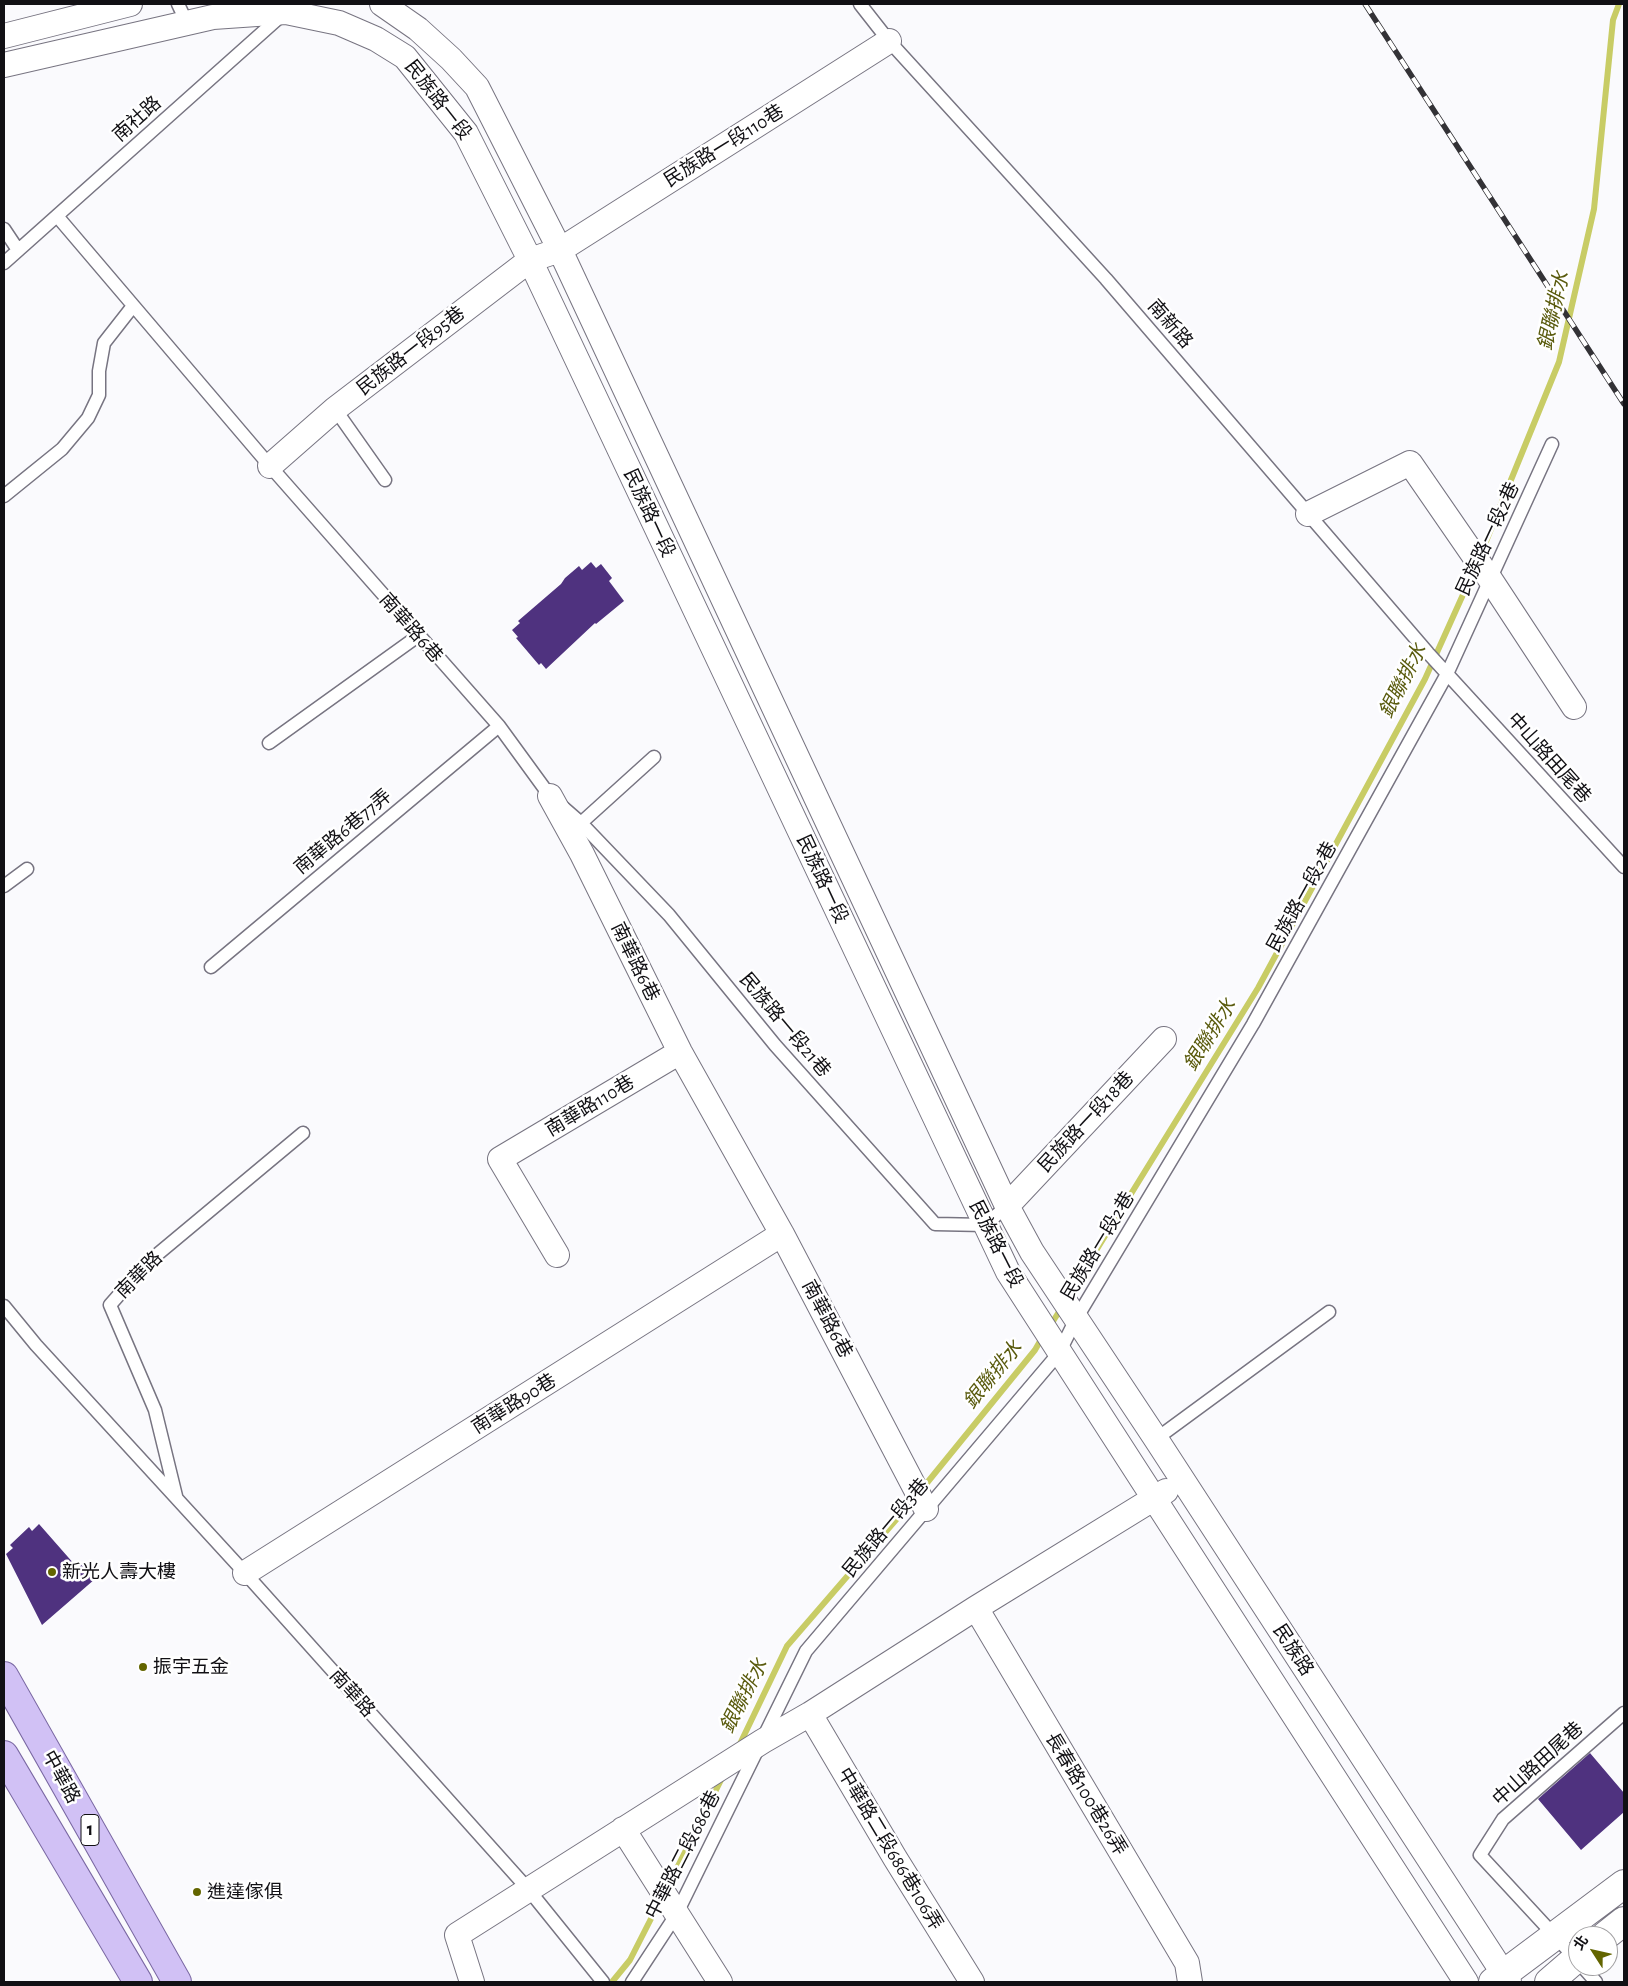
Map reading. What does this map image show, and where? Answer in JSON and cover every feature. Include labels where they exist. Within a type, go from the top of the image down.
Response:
[{"type":"main road","name":"中華路","points":[[4,1676],[177,1982]]},
{"type":"main road","name":"中華路","points":[[4,1755],[138,1982]]},
{"type":"street","points":[[4,36],[130,4]]},
{"type":"street","name":"民族路一段","points":[[382,4],[418,29],[451,59],[477,87],[560,250],[1007,1206],[1032,1252],[1069,1308]]},
{"type":"street","name":"民族路一段","points":[[4,65],[182,14],[213,17],[291,8],[339,23],[376,39],[405,57],[466,133],[530,260],[1008,1272],[1051,1340]]},
{"type":"street","name":"民族路一段110巷","points":[[560,250],[889,41]]},
{"type":"street","name":"民族路一段95巷","points":[[270,466],[336,409],[530,260],[560,250]]},
{"type":"street","points":[[1308,514],[1410,464],[1490,579],[1574,707]]},
{"type":"street","name":"南華路6巷","points":[[550,796],[582,854],[680,1052],[782,1234],[921,1499]]},
{"type":"street","points":[[899,1044],[926,1033]]},
{"type":"street","name":"民族路一段18巷","points":[[1007,1206],[1164,1038]]},
{"type":"street","name":"南華路110巷","points":[[557,1255],[500,1159],[680,1052]]},
{"type":"street","name":"南華路90巷","points":[[245,1573],[782,1234]]},
{"type":"street","name":"民族路","points":[[1069,1308],[1156,1439],[1502,1980]]},
{"type":"street","name":"民族路","points":[[1051,1340],[1466,1982]]},
{"type":"street","points":[[472,1982],[457,1935],[762,1741],[810,1714],[1182,1480]]},
{"type":"street","name":"長春路100巷26弄","points":[[976,1608],[1186,1963],[1190,1982]]},
{"type":"street","name":"中華路二段686巷106弄","points":[[810,1714],[895,1858],[972,1982]]},
{"type":"street","points":[[623,1829],[720,1982]]},
{"type":"street","points":[[1591,1908],[1624,1877]]},
{"type":"street","points":[[1502,1980],[1554,1936],[1624,1884]]},
{"type":"street","points":[[1549,1982],[1568,1968]]},
{"type":"lane","name":"南新路","points":[[860,4],[889,41],[1106,278],[1447,674]]},
{"type":"lane","name":"南社路","points":[[4,263],[291,8]]},
{"type":"lane","name":"南華路6巷","points":[[57,216],[270,466],[499,726],[550,796]]},
{"type":"lane","points":[[4,229],[18,250]]},
{"type":"lane","points":[[4,496],[62,449],[88,418],[98,395],[101,351],[104,344],[133,306]]},
{"type":"lane","points":[[336,409],[385,480]]},
{"type":"lane","name":"民族路一段2巷","points":[[1051,1340],[1069,1308],[1253,1024],[1447,674],[1552,444]]},
{"type":"lane","points":[[269,743],[418,636]]},
{"type":"lane","name":"中山路田尾巷","points":[[1447,674],[1624,867]]},
{"type":"lane","name":"南華路6巷77弄","points":[[211,967],[499,726]]},
{"type":"lane","points":[[581,822],[654,756]]},
{"type":"lane","name":"民族路一段21巷","points":[[550,796],[581,822],[669,915],[775,1045],[935,1224],[985,1224]]},
{"type":"lane","points":[[4,886],[27,869]]},
{"type":"lane","name":"南華路","points":[[176,1498],[155,1410],[110,1305],[147,1263],[303,1133]]},
{"type":"lane","points":[[985,1224],[1007,1206]]},
{"type":"lane","name":"南華路","points":[[4,1306],[36,1345],[245,1573],[528,1889],[603,1982]]},
{"type":"lane","points":[[1156,1439],[1329,1312]]},
{"type":"lane","name":"民族路一段3巷","points":[[762,1741],[806,1651],[921,1499],[1051,1340]]},
{"type":"lane","name":"中山路田尾巷","points":[[1568,1950],[1480,1855],[1503,1819],[1624,1713]]},
{"type":"lane","name":"中華路二段686巷","points":[[632,1982],[668,1901],[762,1741]]},
{"type":"building","points":[[591,562],[596,568],[601,564],[612,578],[609,581],[624,601],[595,623],[546,669],[541,663],[539,665],[516,638],[518,637],[512,630],[520,623],[518,621],[561,584],[565,578],[579,566],[582,570]]},
{"type":"building","name":"新光人壽大樓","points":[[39,1524],[75,1565],[79,1560],[95,1579],[42,1625],[6,1554],[13,1548],[10,1545],[29,1527],[32,1531]]},
{"type":"building","points":[[1590,1753],[1624,1793],[1624,1812],[1581,1850],[1538,1799]]},
{"type":"waterway","name":"銀聯排水","points":[[1480,556],[1559,362],[1594,209],[1613,20],[1619,4]]},
{"type":"waterway","name":"銀聯排水","points":[[1068,1296],[1258,988],[1425,679],[1475,568]]},
{"type":"waterway","name":"銀聯排水","points":[[1050,1326],[1062,1307]]},
{"type":"waterway","name":"銀聯排水","points":[[922,1489],[1035,1350],[1043,1336]]},
{"type":"waterway","name":"銀聯排水","points":[[738,1748],[787,1646],[914,1499]]},
{"type":"waterway","name":"銀聯排水","points":[[667,1888],[724,1774]]},
{"type":"waterway","name":"銀聯排水","points":[[612,1982],[630,1960],[661,1899]]},
{"type":"railway","points":[[1365,4],[1624,404]]},
{"type":"place","name":"新光人壽大樓","points":[[52,1572]]},
{"type":"place","name":"振宇五金","points":[[143,1667]]},
{"type":"place","name":"進達傢俱","points":[[197,1892]]}]
